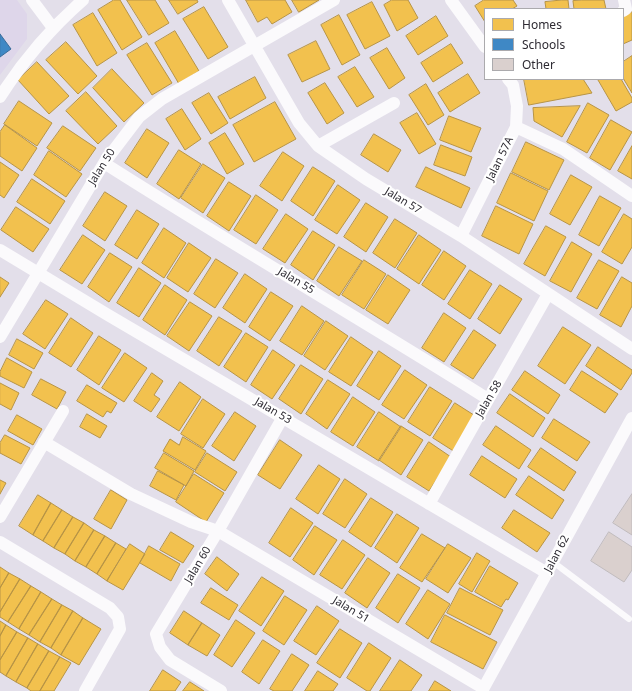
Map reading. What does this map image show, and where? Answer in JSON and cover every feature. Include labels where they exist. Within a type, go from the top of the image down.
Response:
[{"type":"street","points":[[32,0],[53,28]]},
{"type":"street","points":[[0,96],[12,78],[53,28],[83,0]]},
{"type":"street","name":"Jalan 57","points":[[228,0],[299,123],[318,146],[366,179],[462,236],[632,349]]},
{"type":"street","points":[[255,45],[334,0]]},
{"type":"street","points":[[451,0],[484,46]]},
{"type":"street","points":[[624,0],[626,9],[624,10]]},
{"type":"street","name":"Jalan 50","points":[[0,337],[104,163],[139,117],[156,103],[255,45]]},
{"type":"street","name":"Jalan 57A","points":[[462,236],[516,127],[517,106],[513,85],[509,80]]},
{"type":"street","points":[[318,146],[394,104]]},
{"type":"street","points":[[516,127],[563,149],[632,196]]},
{"type":"street","name":"Jalan 55","points":[[104,163],[488,399]]},
{"type":"street","name":"Jalan 53","points":[[0,250],[547,573]]},
{"type":"street","name":"Jalan 58","points":[[429,504],[548,294]]},
{"type":"street","points":[[0,517],[63,411]]},
{"type":"street","name":"Jalan 60","points":[[221,691],[170,660],[160,647],[156,634],[218,531],[283,417]]},
{"type":"street","name":"Jalan 62","points":[[482,690],[632,418]]},
{"type":"street","name":"Jalan 51","points":[[44,442],[131,494],[191,522],[218,531],[482,690]]},
{"type":"street","points":[[0,542],[110,608],[118,617],[120,629],[85,691]]},
{"type":"lane","points":[[553,562],[629,619]]},
{"type":"shaded area","points":[[0,0],[17,0],[27,14],[27,39],[0,75]]},
{"type":"building: Homes","points":[[114,0],[120,0],[142,37],[122,50],[98,10]]},
{"type":"building: Homes","points":[[127,0],[155,0],[169,23],[149,35]]},
{"type":"building: Homes","points":[[169,0],[197,0],[198,2],[178,14]]},
{"type":"building: Homes","points":[[246,0],[285,0],[292,12],[272,24],[267,17],[258,22]]},
{"type":"building: Homes","points":[[292,0],[319,0],[299,12]]},
{"type":"building: Homes","points":[[392,0],[408,0],[418,18],[397,31],[384,5]]},
{"type":"building: Homes","points":[[484,0],[513,0],[517,6],[514,8],[484,8],[484,20],[475,6]]},
{"type":"building: Homes","points":[[568,0],[569,8],[546,8],[545,2]]},
{"type":"building: Homes","points":[[604,0],[606,8],[574,8],[573,1]]},
{"type":"building: Homes","points":[[372,2],[390,36],[365,49],[347,15]]},
{"type":"building: Homes","points":[[204,7],[228,47],[208,59],[183,19]]},
{"type":"building: Homes","points":[[632,12],[632,40],[624,44],[624,16]]},
{"type":"building: Homes","points":[[93,13],[117,53],[97,66],[73,25]]},
{"type":"building: Homes","points":[[339,15],[360,55],[342,65],[321,25]]},
{"type":"building: Homes","points":[[436,16],[448,36],[418,55],[406,36]]},
{"type":"building: Homes","points":[[175,31],[199,71],[179,84],[155,43]]},
{"type":"building: Homes","points":[[316,41],[330,69],[302,82],[288,55]]},
{"type":"building: Homes","points":[[66,42],[97,76],[78,94],[46,60]]},
{"type":"building: Homes","points":[[147,43],[172,83],[152,95],[127,55]]},
{"type":"building: Homes","points":[[451,44],[463,63],[433,82],[421,63]]},
{"type":"building: Homes","points":[[387,48],[405,78],[389,89],[370,58]]},
{"type":"building: Homes","points":[[632,56],[632,93],[624,80],[624,61]]},
{"type":"building: Homes","points":[[37,62],[69,96],[49,114],[18,80]]},
{"type":"building: Homes","points":[[355,67],[374,97],[357,107],[338,77]]},
{"type":"building: Homes","points":[[112,69],[144,103],[124,122],[93,88]]},
{"type":"building: Homes","points":[[468,74],[480,93],[450,112],[438,93]]},
{"type":"building: Homes","points":[[255,77],[266,98],[230,119],[218,97]]},
{"type":"building: Homes","points":[[524,80],[584,80],[592,93],[529,105]]},
{"type":"building: Homes","points":[[598,80],[622,80],[632,98],[632,102],[616,111]]},
{"type":"building: Homes","points":[[325,83],[344,113],[327,124],[308,93]]},
{"type":"building: Homes","points":[[426,84],[444,115],[428,125],[409,95]]},
{"type":"building: Homes","points":[[86,92],[117,126],[98,144],[66,111]]},
{"type":"building: Homes","points":[[209,93],[228,123],[211,134],[192,103]]},
{"type":"building: Homes","points":[[19,101],[52,123],[37,146],[4,124]]},
{"type":"building: Homes","points":[[275,102],[296,139],[254,162],[233,125]]},
{"type":"building: Homes","points":[[588,103],[609,115],[587,153],[567,142]]},
{"type":"building: Homes","points":[[580,106],[562,137],[534,121],[533,108]]},
{"type":"building: Homes","points":[[182,109],[201,139],[185,150],[166,119]]},
{"type":"building: Homes","points":[[417,113],[436,144],[419,154],[400,123]]},
{"type":"building: Homes","points":[[449,116],[481,128],[471,152],[440,140]]},
{"type":"building: Homes","points":[[611,120],[632,132],[610,170],[590,158]]},
{"type":"building: Homes","points":[[5,125],[37,148],[22,171],[0,156],[0,132]]},
{"type":"building: Homes","points":[[63,126],[96,148],[80,171],[47,148]]},
{"type":"building: Homes","points":[[147,129],[169,143],[147,178],[125,163]]},
{"type":"building: Homes","points":[[225,133],[244,164],[227,174],[209,143]]},
{"type":"building: Homes","points":[[374,134],[401,150],[388,172],[361,155]]},
{"type":"building: Homes","points":[[526,142],[564,160],[549,190],[512,172]]},
{"type":"building: Homes","points":[[441,145],[472,157],[465,176],[434,165]]},
{"type":"building: Homes","points":[[632,146],[632,179],[618,171]]},
{"type":"building: Homes","points":[[179,150],[201,164],[179,199],[157,184]]},
{"type":"building: Homes","points":[[49,151],[82,174],[66,197],[34,175]]},
{"type":"building: Homes","points":[[283,152],[304,166],[282,201],[260,186]]},
{"type":"building: Homes","points":[[0,162],[19,175],[4,198],[0,195]]},
{"type":"building: Homes","points":[[203,164],[225,178],[203,213],[181,198]]},
{"type":"building: Homes","points":[[313,167],[335,181],[313,216],[291,201]]},
{"type":"building: Homes","points":[[426,167],[470,188],[461,208],[416,187]]},
{"type":"building: Homes","points":[[511,173],[548,191],[534,221],[497,203]]},
{"type":"building: Homes","points":[[571,175],[592,187],[570,225],[550,214]]},
{"type":"building: Homes","points":[[32,179],[65,201],[50,224],[17,202]]},
{"type":"building: Homes","points":[[229,182],[251,196],[229,231],[207,216]]},
{"type":"building: Homes","points":[[338,185],[360,200],[337,234],[315,220]]},
{"type":"building: Homes","points":[[105,192],[127,206],[105,241],[83,226]]},
{"type":"building: Homes","points":[[256,195],[278,210],[256,244],[234,230]]},
{"type":"building: Homes","points":[[600,196],[621,208],[599,246],[579,235]]},
{"type":"building: Homes","points":[[366,203],[388,217],[366,252],[344,237]]},
{"type":"building: Homes","points":[[496,206],[533,224],[519,254],[482,236]]},
{"type":"building: Homes","points":[[16,207],[49,229],[33,252],[1,230]]},
{"type":"building: Homes","points":[[137,210],[159,224],[137,259],[115,245]]},
{"type":"building: Homes","points":[[286,214],[308,229],[285,263],[263,249]]},
{"type":"building: Homes","points":[[624,214],[632,219],[632,247],[622,264],[602,252]]},
{"type":"building: Homes","points":[[395,219],[417,233],[395,268],[373,253]]},
{"type":"building: Homes","points":[[546,226],[566,237],[545,276],[524,264]]},
{"type":"building: Homes","points":[[164,228],[186,243],[164,278],[142,263]]},
{"type":"building: Homes","points":[[313,231],[335,245],[313,280],[291,265]]},
{"type":"building: Homes","points":[[83,235],[105,250],[82,284],[60,270]]},
{"type":"building: Homes","points":[[419,235],[441,250],[419,284],[397,269]]},
{"type":"building: Homes","points":[[572,242],[592,254],[571,292],[550,281]]},
{"type":"building: Homes","points":[[189,243],[211,258],[188,292],[167,278]]},
{"type":"building: Homes","points":[[339,247],[362,261],[339,296],[317,281]]},
{"type":"building: Homes","points":[[444,251],[466,266],[444,300],[422,285]]},
{"type":"building: Homes","points":[[110,253],[132,267],[109,302],[88,287]]},
{"type":"building: Homes","points":[[216,259],[238,273],[215,308],[194,294]]},
{"type":"building: Homes","points":[[364,260],[386,274],[364,309],[342,295]]},
{"type":"building: Homes","points":[[599,260],[619,271],[597,309],[577,298]]},
{"type":"building: Homes","points":[[139,268],[161,283],[139,317],[117,303]]},
{"type":"building: Homes","points":[[470,270],[492,284],[470,319],[448,304]]},
{"type":"building: Homes","points":[[245,274],[267,289],[245,323],[223,308]]},
{"type":"building: Homes","points":[[388,275],[410,290],[388,324],[366,310]]},
{"type":"building: Homes","points":[[0,277],[9,283],[0,297]]},
{"type":"building: Homes","points":[[622,277],[632,283],[632,306],[621,327],[600,315]]},
{"type":"building: Homes","points":[[165,285],[187,300],[165,335],[143,320]]},
{"type":"building: Homes","points":[[500,285],[522,299],[500,334],[478,319]]},
{"type":"building: Homes","points":[[271,292],[293,306],[270,341],[249,327]]},
{"type":"building: Homes","points":[[46,300],[68,314],[45,349],[23,334]]},
{"type":"building: Homes","points":[[190,302],[212,316],[189,351],[167,336]]},
{"type":"building: Homes","points":[[302,306],[324,321],[302,355],[280,341]]},
{"type":"building: Homes","points":[[444,313],[466,328],[444,362],[422,348]]},
{"type":"building: Homes","points":[[219,317],[242,331],[219,366],[197,351]]},
{"type":"building: Homes","points":[[71,318],[93,333],[71,367],[49,353]]},
{"type":"building: Homes","points":[[326,321],[348,336],[325,370],[304,356]]},
{"type":"building: Homes","points":[[563,327],[591,345],[565,384],[538,366]]},
{"type":"building: Homes","points":[[474,330],[496,345],[473,379],[451,365]]},
{"type":"building: Homes","points":[[246,333],[268,347],[246,382],[224,367]]},
{"type":"building: Homes","points":[[99,336],[121,350],[99,385],[77,370]]},
{"type":"building: Homes","points":[[351,337],[373,352],[351,386],[329,372]]},
{"type":"building: Homes","points":[[17,339],[43,353],[34,369],[9,355]]},
{"type":"building: Homes","points":[[598,347],[632,370],[632,373],[621,390],[586,366]]},
{"type":"building: Homes","points":[[273,350],[295,365],[272,399],[251,385]]},
{"type":"building: Homes","points":[[379,351],[401,366],[379,400],[357,386]]},
{"type":"building: Homes","points":[[125,353],[147,368],[124,402],[102,388]]},
{"type":"building: Homes","points":[[7,358],[32,372],[24,388],[0,376],[0,372]]},
{"type":"building: Homes","points":[[301,365],[323,379],[301,414],[279,399]]},
{"type":"building: Homes","points":[[405,370],[427,385],[404,419],[382,405]]},
{"type":"building: Homes","points":[[525,371],[560,395],[548,414],[512,390]]},
{"type":"building: Homes","points":[[582,371],[618,394],[605,413],[570,390]]},
{"type":"building: Homes","points":[[152,373],[163,381],[154,395],[160,399],[151,412],[134,401]]},
{"type":"building: Homes","points":[[41,379],[66,392],[57,409],[32,395]]},
{"type":"building: Homes","points":[[328,380],[350,394],[327,429],[306,414]]},
{"type":"building: Homes","points":[[180,382],[201,397],[179,431],[157,417]]},
{"type":"building: Homes","points":[[0,383],[19,393],[11,410],[0,404]]},
{"type":"building: Homes","points":[[87,385],[117,403],[111,413],[107,411],[103,417],[77,401]]},
{"type":"building: Homes","points":[[430,387],[452,401],[430,436],[408,422]]},
{"type":"building: Homes","points":[[510,394],[545,418],[533,437],[497,413]]},
{"type":"building: Homes","points":[[353,397],[375,412],[353,446],[331,432]]},
{"type":"building: Homes","points":[[203,399],[225,414],[203,448],[181,434]]},
{"type":"building: Homes","points":[[455,403],[477,417],[455,452],[433,438]]},
{"type":"building: Homes","points":[[235,412],[256,426],[234,461],[212,446]]},
{"type":"building: Homes","points":[[379,412],[401,427],[379,461],[357,447]]},
{"type":"building: Homes","points":[[87,414],[107,426],[100,438],[80,427]]},
{"type":"building: Homes","points":[[17,415],[42,429],[33,445],[8,431]]},
{"type":"building: Homes","points":[[554,419],[590,442],[577,461],[542,438]]},
{"type":"building: Homes","points":[[401,426],[423,440],[401,475],[379,460]]},
{"type":"building: Homes","points":[[496,426],[531,450],[519,469],[483,445]]},
{"type":"building: Homes","points":[[5,435],[30,448],[21,464],[0,453],[0,443]]},
{"type":"building: Homes","points":[[183,437],[206,451],[195,470],[163,451],[170,439],[179,445]]},
{"type":"building: Homes","points":[[280,440],[302,455],[280,489],[258,475]]},
{"type":"building: Homes","points":[[429,442],[451,457],[429,491],[407,477]]},
{"type":"building: Homes","points":[[541,448],[576,472],[564,491],[528,467]]},
{"type":"building: Homes","points":[[164,453],[194,471],[186,486],[155,468]]},
{"type":"building: Homes","points":[[207,453],[237,472],[225,491],[195,472]]},
{"type":"building: Homes","points":[[482,456],[517,479],[505,498],[470,475]]},
{"type":"building: Homes","points":[[319,465],[340,479],[318,514],[296,499]]},
{"type":"building: Homes","points":[[158,471],[184,485],[176,500],[150,486]]},
{"type":"building: Homes","points":[[194,474],[224,493],[206,522],[176,502]]},
{"type":"building: Homes","points":[[529,476],[564,500],[552,519],[516,495]]},
{"type":"building: Homes","points":[[345,479],[367,494],[345,528],[323,514]]},
{"type":"building: Homes","points":[[0,480],[6,483],[0,494]]},
{"type":"building: Homes","points":[[111,490],[127,500],[111,529],[94,519]]},
{"type":"building: Homes","points":[[38,495],[51,503],[33,535],[19,526]]},
{"type":"building: Homes","points":[[371,498],[393,512],[371,547],[349,532]]},
{"type":"building: Homes","points":[[51,503],[62,510],[43,541],[33,535]]},
{"type":"building: Homes","points":[[291,508],[313,523],[290,557],[269,543]]},
{"type":"building: Homes","points":[[62,510],[73,517],[54,548],[43,541]]},
{"type":"building: Homes","points":[[514,510],[550,533],[537,552],[502,528]]},
{"type":"building: Homes","points":[[397,514],[419,528],[397,563],[375,548]]},
{"type":"building: Homes","points":[[73,517],[84,523],[65,554],[54,548]]},
{"type":"building: Homes","points":[[84,523],[94,530],[75,561],[65,554]]},
{"type":"building: Homes","points":[[315,526],[337,540],[314,575],[293,560]]},
{"type":"building: Homes","points":[[94,530],[105,536],[86,567],[75,561]]},
{"type":"building: Homes","points":[[171,532],[194,546],[183,563],[160,550]]},
{"type":"building: Homes","points":[[422,534],[445,548],[422,582],[400,568]]},
{"type":"building: Homes","points":[[105,536],[116,543],[97,574],[86,567]]},
{"type":"building: Homes","points":[[343,540],[365,555],[342,589],[320,575]]},
{"type":"building: Homes","points":[[116,543],[126,549],[107,581],[97,574]]},
{"type":"building: Homes","points":[[130,544],[145,554],[123,590],[107,581]]},
{"type":"building: Homes","points":[[448,544],[471,558],[448,593],[426,579]]},
{"type":"building: Homes","points":[[149,546],[180,564],[171,581],[140,563]]},
{"type":"building: Homes","points":[[477,553],[490,561],[472,592],[459,584]]},
{"type":"building: Homes","points":[[217,557],[239,574],[227,591],[205,574]]},
{"type":"building: Homes","points":[[368,558],[390,573],[367,608],[345,593]]},
{"type":"building: Homes","points":[[490,566],[518,583],[508,600],[506,599],[501,607],[475,592]]},
{"type":"building: Homes","points":[[0,567],[9,573],[0,588]]},
{"type":"building: Homes","points":[[9,573],[20,579],[0,612],[0,588]]},
{"type":"building: Homes","points":[[398,574],[420,588],[398,623],[376,608]]},
{"type":"building: Homes","points":[[262,577],[284,591],[261,626],[239,611]]},
{"type":"building: Homes","points":[[20,579],[31,586],[8,622],[0,617],[0,612]]},
{"type":"building: Homes","points":[[31,586],[41,592],[19,629],[8,622]]},
{"type":"building: Homes","points":[[211,588],[238,605],[229,620],[201,603]]},
{"type":"building: Homes","points":[[460,588],[503,610],[490,635],[447,613]]},
{"type":"building: Homes","points":[[428,590],[450,604],[428,639],[406,624]]},
{"type":"building: Homes","points":[[41,592],[52,599],[29,635],[19,629]]},
{"type":"building: Homes","points":[[285,596],[307,610],[284,645],[263,631]]},
{"type":"building: Homes","points":[[52,599],[62,605],[40,642],[29,635]]},
{"type":"building: Homes","points":[[62,605],[73,611],[51,648],[40,642]]},
{"type":"building: Homes","points":[[317,606],[339,621],[316,655],[294,641]]},
{"type":"building: Homes","points":[[73,611],[83,618],[61,655],[51,648]]},
{"type":"building: Homes","points":[[184,611],[202,623],[188,645],[170,633]]},
{"type":"building: Homes","points":[[445,615],[497,642],[483,669],[431,642]]},
{"type":"building: Homes","points":[[83,618],[101,629],[79,665],[61,655]]},
{"type":"building: Homes","points":[[236,620],[255,633],[232,667],[214,655]]},
{"type":"building: Homes","points":[[0,621],[6,625],[0,636]]},
{"type":"building: Homes","points":[[202,623],[220,635],[207,656],[188,645]]},
{"type":"building: Homes","points":[[6,625],[17,632],[0,660],[0,636]]},
{"type":"building: Homes","points":[[340,629],[362,643],[340,678],[317,663]]},
{"type":"building: Homes","points":[[17,632],[28,638],[6,676],[0,672],[0,660]]},
{"type":"building: Homes","points":[[28,638],[38,644],[16,682],[6,676]]},
{"type":"building: Homes","points":[[263,640],[280,651],[259,684],[242,672]]},
{"type":"building: Homes","points":[[369,643],[391,658],[370,691],[367,691],[347,678]]},
{"type":"building: Homes","points":[[38,644],[49,651],[27,688],[16,682]]},
{"type":"building: Homes","points":[[49,651],[60,657],[40,691],[31,691],[27,688]]},
{"type":"building: Homes","points":[[292,654],[309,665],[292,691],[274,691],[270,689]]},
{"type":"building: Homes","points":[[60,657],[71,663],[54,691],[40,691]]},
{"type":"building: Homes","points":[[400,660],[422,675],[411,691],[380,691]]},
{"type":"building: Homes","points":[[163,670],[181,682],[175,691],[150,691]]},
{"type":"building: Homes","points":[[318,671],[338,684],[333,691],[305,691]]},
{"type":"building: Homes","points":[[435,681],[451,691],[429,691]]},
{"type":"building: Homes","points":[[190,682],[204,691],[183,691]]},
{"type":"building: Schools","points":[[0,34],[11,49],[0,57]]},
{"type":"building: Other","points":[[632,494],[632,535],[613,523]]},
{"type":"building: Other","points":[[609,532],[632,547],[632,570],[624,582],[591,561]]}]
